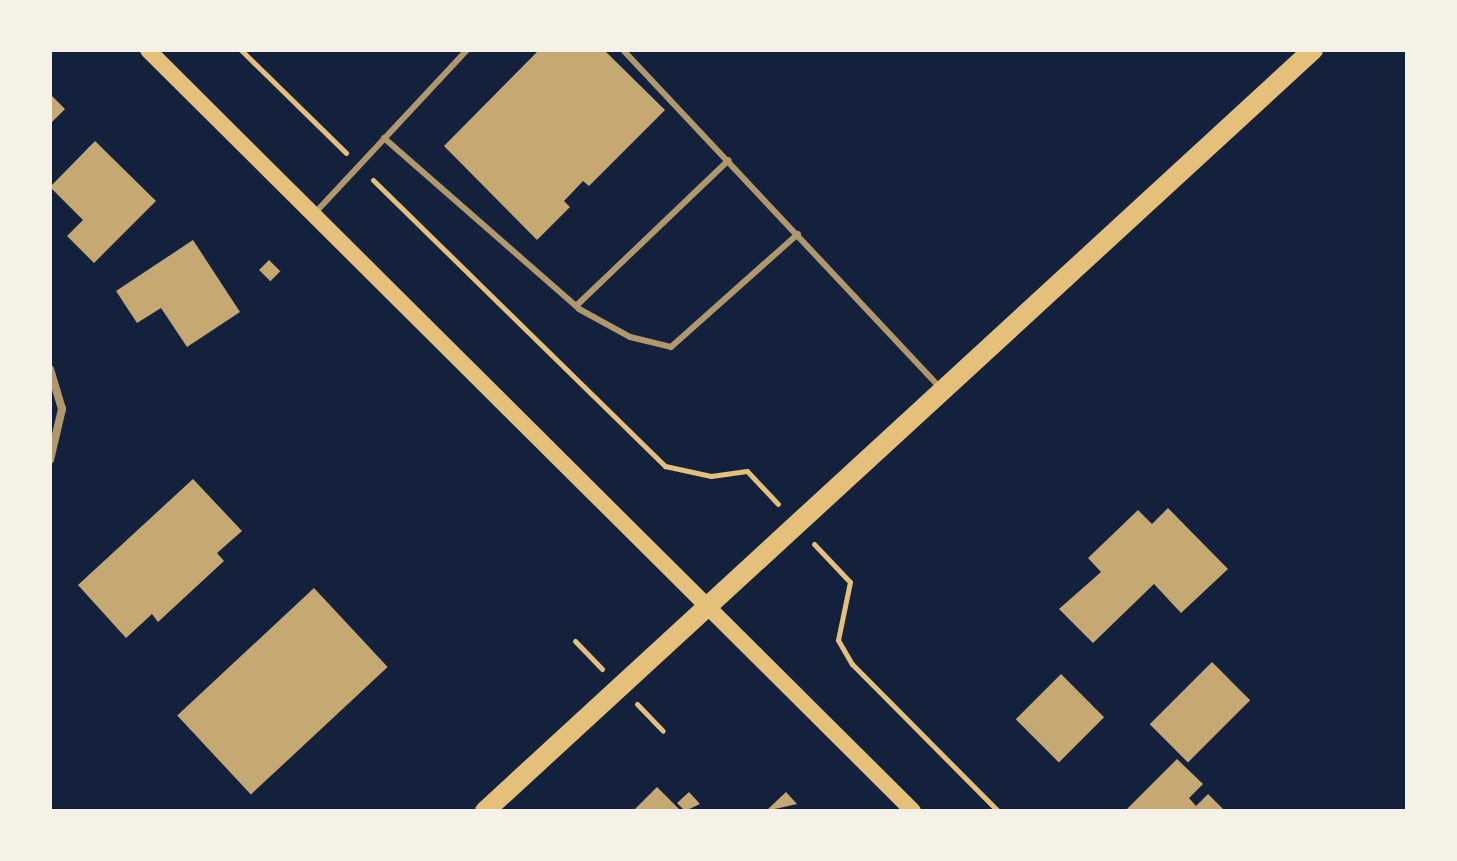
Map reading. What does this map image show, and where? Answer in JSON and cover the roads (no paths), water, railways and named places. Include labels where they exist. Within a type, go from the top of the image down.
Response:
[{"type":"main road","points":[[485,811],[702,604],[1313,50]]},
{"type":"main road","points":[[154,52],[312,215],[913,811]]},
{"type":"street","points":[[50,369],[62,409],[50,460]]},
{"type":"lane","points":[[312,215],[467,50]]},
{"type":"lane","points":[[623,50],[940,388]]},
{"type":"lane","points":[[384,138],[576,306],[630,337],[671,347],[798,234]]},
{"type":"lane","points":[[576,306],[729,160]]}]
